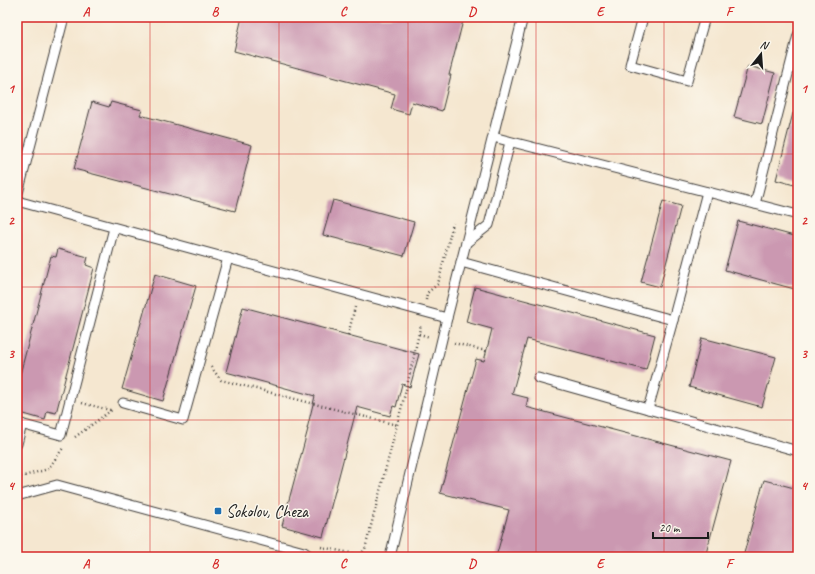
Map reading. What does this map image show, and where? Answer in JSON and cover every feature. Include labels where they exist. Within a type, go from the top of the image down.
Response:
[{"type":"lane","points":[[17,197],[19,182],[64,17]]},
{"type":"lane","points":[[390,557],[447,318],[523,17]]},
{"type":"lane","points":[[643,17],[630,65],[687,81],[705,17]]},
{"type":"lane","points":[[755,204],[798,36]]},
{"type":"lane","points":[[493,137],[798,215]]},
{"type":"lane","points":[[466,243],[489,225],[510,142]]},
{"type":"lane","points":[[648,409],[707,192]]},
{"type":"lane","points":[[17,201],[447,318]]},
{"type":"lane","points":[[17,444],[19,424],[61,435],[114,228]]},
{"type":"lane","points":[[123,403],[183,420],[228,258]]},
{"type":"lane","points":[[462,262],[673,320]]},
{"type":"lane","points":[[538,378],[798,451]]},
{"type":"lane","points":[[17,496],[57,485],[304,552],[311,557]]},
{"type":"path","points":[[317,546],[360,555],[366,549],[397,425],[427,293],[438,284],[453,223]]},
{"type":"path","points":[[201,355],[221,380],[397,425]]},
{"type":"path","points":[[70,399],[110,410]]},
{"type":"building","points":[[242,17],[464,17],[449,75],[451,75],[442,111],[412,102],[409,114],[391,109],[395,94],[234,51]]},
{"type":"building","points":[[748,66],[775,73],[762,124],[734,117]]},
{"type":"building","points":[[92,102],[109,107],[111,102],[142,110],[140,115],[252,145],[235,211],[74,169]]},
{"type":"building","points":[[793,113],[798,114],[798,186],[776,180]]},
{"type":"building","points":[[333,200],[414,222],[404,256],[323,235]]},
{"type":"building","points":[[663,201],[681,206],[660,287],[641,282]]},
{"type":"building","points":[[738,221],[798,237],[798,290],[725,270]]},
{"type":"building","points":[[58,249],[88,257],[86,265],[94,268],[56,413],[47,411],[45,420],[17,412],[17,386],[51,256],[56,257]]},
{"type":"building","points":[[155,274],[196,286],[163,401],[122,389]]},
{"type":"building","points":[[475,287],[655,335],[646,370],[527,339],[512,394],[528,398],[526,407],[731,461],[705,557],[496,557],[509,510],[440,493],[476,359],[484,361],[492,329],[466,322]]},
{"type":"building","points":[[243,307],[419,354],[410,387],[402,384],[396,407],[393,406],[390,416],[357,407],[323,537],[282,526],[308,429],[315,396],[226,372]]},
{"type":"building","points":[[702,338],[776,357],[762,407],[689,387]]},
{"type":"building","points":[[764,480],[798,489],[798,544],[795,557],[743,557]]},
{"type":"place","name":"Sokolov, Cheza","points":[[218,511]]}]
